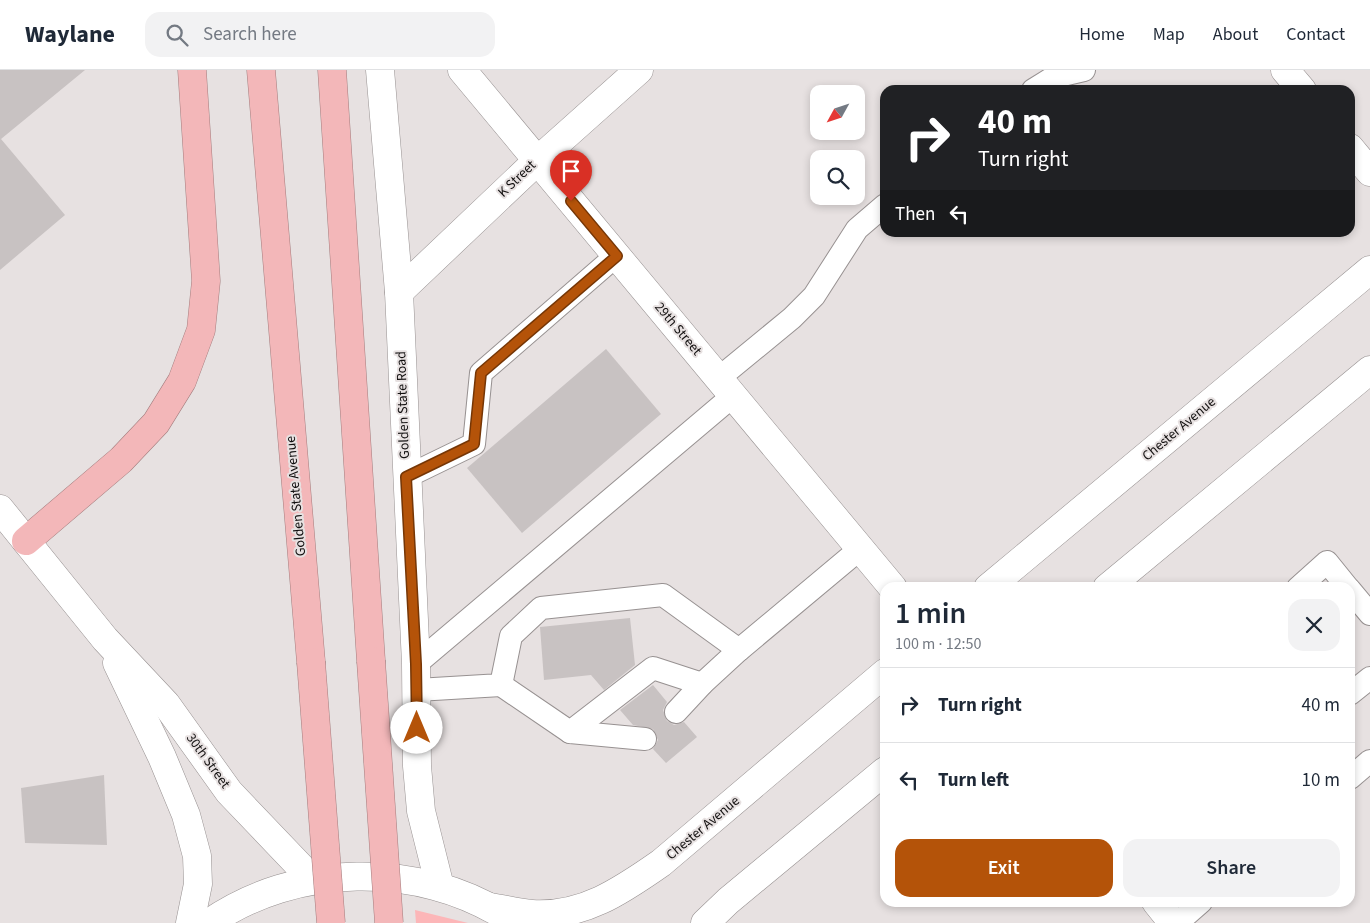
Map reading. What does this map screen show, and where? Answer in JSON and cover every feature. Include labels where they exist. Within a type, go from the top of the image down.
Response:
[{"type":"highway","points":[[26,541],[121,460],[156,423],[182,381],[201,330],[206,281],[192,70]]},
{"type":"highway","name":"Golden State Avenue","points":[[261,70],[331,923]]},
{"type":"highway","points":[[332,70],[389,923]]},
{"type":"main road","name":"Golden State Road","points":[[380,70],[399,292],[416,677],[417,766],[421,811],[440,887]]},
{"type":"main road","name":"29th Street","points":[[462,70],[888,582]]},
{"type":"main road","name":"K Street","points":[[399,292],[536,160],[639,70]]},
{"type":"main road","points":[[1285,70],[1298,85]]},
{"type":"main road","points":[[1355,154],[1370,172]]},
{"type":"main road","name":"Chester Avenue","points":[[995,582],[1370,270]]},
{"type":"main road","points":[[1114,582],[1370,370]]},
{"type":"main road","name":"30th Street","points":[[0,509],[106,639],[166,704],[229,792],[313,880]]},
{"type":"main road","name":"30th Street","points":[[106,639],[162,757],[186,815],[197,856],[198,884],[190,923]]},
{"type":"main road","name":"Chester Avenue","points":[[490,907],[532,914],[563,912],[606,899],[624,889],[661,863],[880,677]]},
{"type":"main road","points":[[705,923],[728,901],[880,775]]},
{"type":"main road","points":[[209,923],[224,912],[267,893],[313,880],[355,876],[398,879],[440,887],[490,907],[516,923]]},
{"type":"main road","points":[[1161,907],[1175,923]]},
{"type":"lane","points":[[1040,85],[1054,76],[1084,70]]},
{"type":"lane","points":[[416,677],[726,386],[814,296],[857,229],[880,209]]},
{"type":"lane","points":[[406,477],[474,444],[481,373],[617,256]]},
{"type":"lane","points":[[676,712],[702,684],[739,650],[861,548]]},
{"type":"lane","points":[[1305,582],[1327,562],[1343,582]]},
{"type":"lane","points":[[501,685],[511,636],[541,608],[663,595],[739,650]]},
{"type":"lane","points":[[1355,596],[1370,614]]},
{"type":"lane","points":[[570,732],[653,668],[702,684]]},
{"type":"lane","points":[[416,677],[501,685],[570,732],[645,739]]},
{"type":"lane","points":[[1355,690],[1370,678]]},
{"type":"lane","points":[[1355,774],[1370,761]]},
{"type":"lane","points":[[1175,923],[1195,907]]},
{"type":"shaded area","points":[[415,910],[468,923],[416,923]]},
{"type":"building","points":[[0,70],[85,70],[1,139],[65,215],[0,270]]},
{"type":"building","points":[[606,349],[661,414],[522,533],[467,468]]},
{"type":"building","points":[[630,618],[635,665],[604,690],[591,675],[544,680],[540,627]]},
{"type":"building","points":[[653,685],[667,702],[663,710],[667,721],[674,725],[684,722],[697,737],[666,763],[653,749],[658,740],[653,729],[633,725],[620,710]]},
{"type":"building","points":[[104,775],[107,845],[25,843],[21,788]]},
{"type":"route","points":[[417,728],[416,664],[406,477],[474,444],[481,373],[617,256],[571,201]]}]
